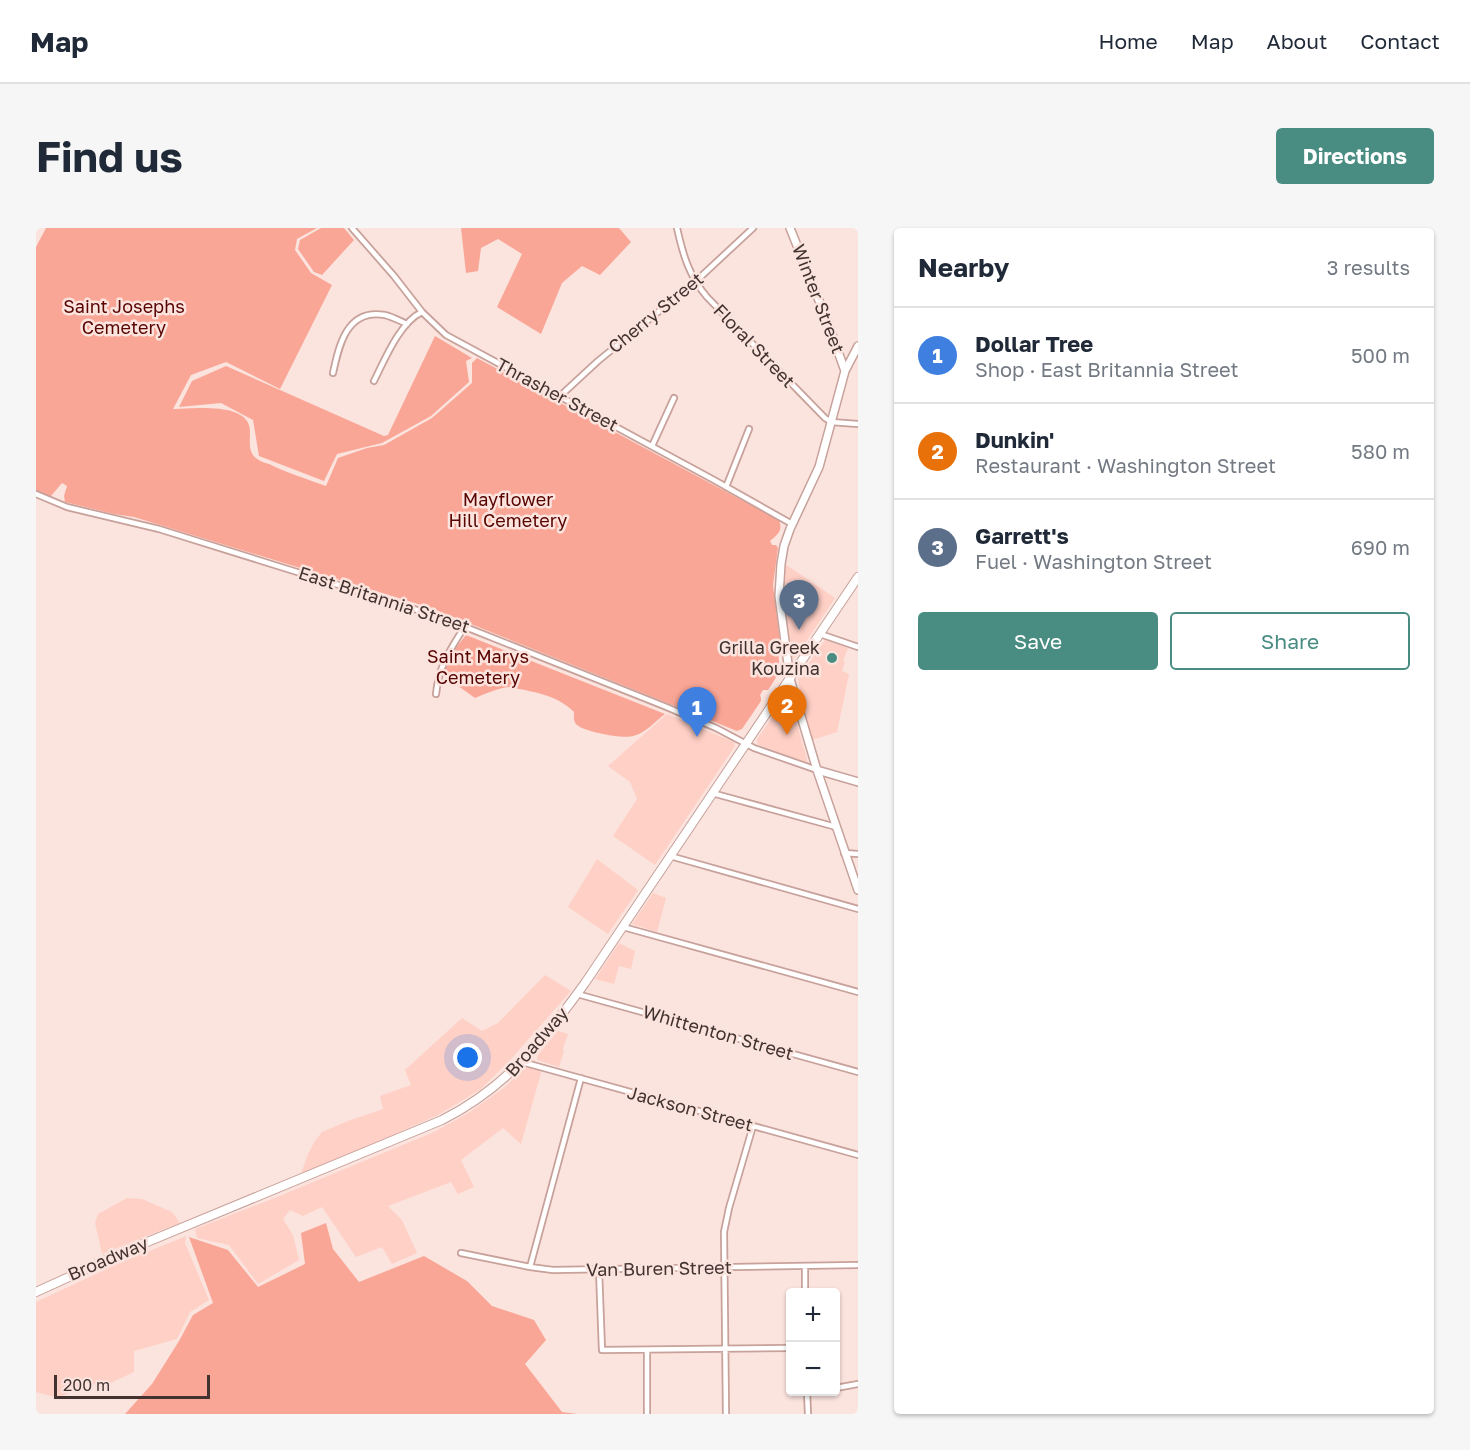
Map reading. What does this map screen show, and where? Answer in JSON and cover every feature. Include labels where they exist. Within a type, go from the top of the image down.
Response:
[{"type":"main road","name":"Broadway","points":[[36,1292],[121,1253],[442,1120],[495,1087],[522,1062],[577,994],[856,583]]},
{"type":"street","name":"Thrasher Street","points":[[352,228],[422,312],[452,339],[726,486],[792,524]]},
{"type":"street","name":"Floral Street","points":[[677,228],[683,253],[695,282],[768,360],[831,422]]},
{"type":"street","name":"Cherry Street","points":[[559,397],[598,361],[695,282],[753,228]]},
{"type":"street","name":"Winter Street","points":[[790,228],[845,371]]},
{"type":"street","points":[[374,381],[390,349],[407,324],[413,316],[422,312]]},
{"type":"street","points":[[333,374],[342,341],[347,330],[355,322],[377,314],[407,324]]},
{"type":"street","points":[[858,346],[845,371],[819,467],[786,540],[781,558],[779,596],[790,679],[817,770],[858,890]]},
{"type":"street","points":[[652,446],[674,398]]},
{"type":"street","points":[[831,422],[858,424]]},
{"type":"street","points":[[726,486],[749,429]]},
{"type":"street","name":"East Britannia Street","points":[[36,494],[67,507],[159,529],[465,626],[664,706],[716,728],[754,748],[858,782]]},
{"type":"street","points":[[436,694],[437,679],[442,666],[465,626]]},
{"type":"street","points":[[820,634],[858,647]]},
{"type":"street","points":[[712,793],[836,828]]},
{"type":"street","points":[[844,853],[858,854]]},
{"type":"street","points":[[670,856],[858,909]]},
{"type":"street","points":[[623,927],[858,992]]},
{"type":"street","name":"Whittenton Street","points":[[577,994],[858,1072]]},
{"type":"street","name":"Jackson Street","points":[[522,1062],[858,1155]]},
{"type":"street","points":[[530,1267],[580,1078]]},
{"type":"street","points":[[726,1414],[723,1244],[726,1220],[753,1126]]},
{"type":"street","name":"Van Buren Street","points":[[461,1253],[553,1270],[858,1265]]},
{"type":"street","points":[[805,1266],[806,1288]]},
{"type":"street","points":[[599,1270],[602,1350],[786,1348]]},
{"type":"street","points":[[647,1350],[647,1414]]},
{"type":"street","points":[[840,1387],[858,1384]]},
{"type":"street","points":[[808,1396],[808,1414]]},
{"type":"shaded area","points":[[785,564],[835,598],[796,657],[793,658],[783,591]]},
{"type":"shaded area","points":[[825,640],[848,648],[842,671],[849,674],[837,732],[812,740],[803,709],[798,679]]},
{"type":"shaded area","points":[[786,698],[790,699],[808,763],[757,743],[757,739]]},
{"type":"shaded area","points":[[667,714],[734,742],[735,746],[655,865],[613,836],[637,799],[630,782],[608,766]]},
{"type":"shaded area","points":[[597,859],[638,890],[608,934],[568,907]]},
{"type":"shaded area","points":[[653,893],[666,898],[657,932],[632,924]]},
{"type":"shaded area","points":[[619,943],[635,951],[631,969],[619,966],[614,984],[595,979]]},
{"type":"shaded area","points":[[545,975],[571,991],[512,1058],[481,1089],[438,1115],[301,1174],[308,1154],[322,1132],[383,1109],[380,1096],[411,1085],[405,1070],[462,1018],[482,1031],[498,1023]]},
{"type":"shaded area","points":[[558,1031],[568,1034],[559,1067],[537,1060],[537,1056]]},
{"type":"shaded area","points":[[534,1059],[541,1073],[521,1144],[503,1128],[461,1160],[474,1187],[458,1194],[451,1182],[388,1206],[402,1220],[417,1253],[392,1264],[382,1247],[356,1257],[322,1207],[303,1216],[290,1210],[283,1219],[293,1235],[299,1260],[258,1284],[229,1245],[197,1238],[195,1229],[434,1132],[470,1112],[505,1087]]},
{"type":"shaded area","points":[[127,1198],[142,1199],[172,1212],[180,1223],[102,1254],[95,1223],[98,1214]]},
{"type":"shaded area","points":[[186,1236],[185,1243],[209,1300],[190,1312],[177,1339],[134,1351],[134,1372],[100,1388],[90,1382],[59,1398],[36,1392],[36,1302],[113,1266]]},
{"type":"green space","name":"Mayflower Hill Cemetery","points":[[46,228],[317,228],[297,239],[295,250],[311,273],[332,285],[280,389],[226,362],[191,375],[173,409],[219,409],[241,415],[248,422],[253,456],[260,461],[326,486],[338,458],[384,445],[432,418],[472,383],[472,363],[477,358],[779,520],[780,530],[770,541],[778,548],[773,585],[780,642],[777,645],[779,669],[768,690],[763,690],[760,695],[761,701],[742,729],[737,731],[431,608],[134,517],[65,502],[67,486],[62,483],[51,496],[36,491],[36,247]]},
{"type":"green space","points":[[321,228],[344,228],[354,240],[322,275],[314,272],[298,249],[300,240]]},
{"type":"green space","points":[[461,228],[619,228],[631,242],[600,275],[582,266],[562,283],[541,334],[497,307],[522,254],[498,239],[481,248],[478,271],[466,273]]},
{"type":"green space","points":[[435,336],[472,358],[466,361],[469,382],[431,416],[382,443],[337,454],[324,481],[259,456],[253,420],[221,403],[179,407],[192,381],[226,366],[384,436],[388,435]]},
{"type":"green space","name":"Saint Marys Cemetery","points":[[466,635],[665,714],[641,733],[621,737],[581,728],[576,724],[574,712],[567,706],[552,697],[535,692],[509,687],[475,698],[440,673],[446,660]]},
{"type":"green space","points":[[326,1223],[333,1249],[359,1282],[424,1256],[467,1281],[492,1306],[534,1320],[546,1340],[525,1364],[562,1412],[577,1414],[125,1414],[152,1384],[193,1315],[213,1303],[189,1237],[228,1250],[258,1287],[305,1264],[301,1233]]},
{"type":"place","name":"Garrett's","points":[[799,630]]},
{"type":"place","name":"Grilla Greek Kouzina","points":[[832,658]]},
{"type":"place","name":"Dunkin'","points":[[787,735]]},
{"type":"place","name":"Dollar Tree","points":[[697,737]]},
{"type":"park label","name":"Saint Josephs Cemetery","points":[[124,317]]}]
